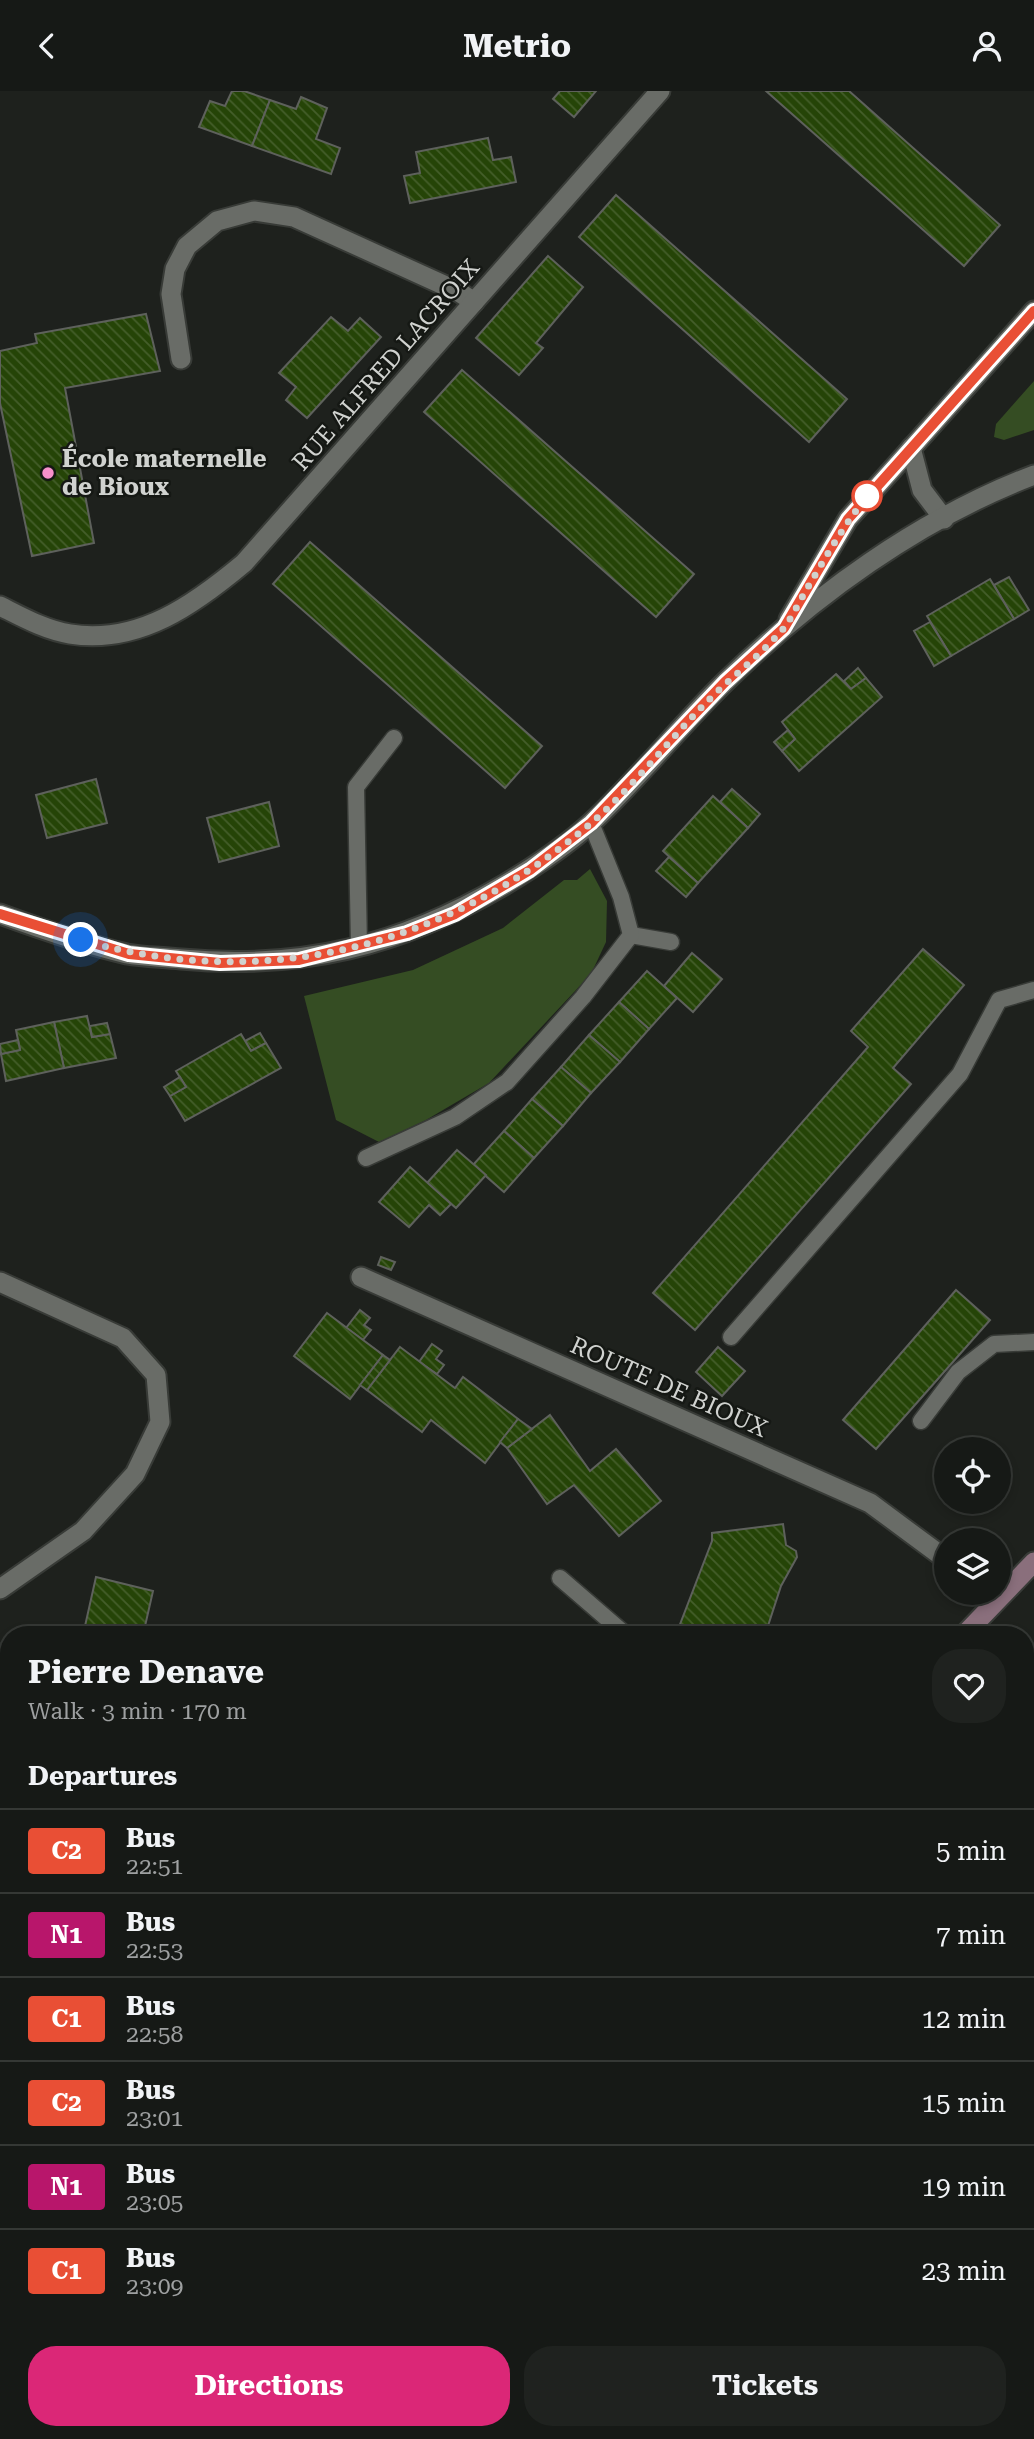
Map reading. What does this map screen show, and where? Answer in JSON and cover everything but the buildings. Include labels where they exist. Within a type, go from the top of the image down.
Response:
[{"type":"main road","points":[[1011,1581],[1034,1562]]},
{"type":"main road","points":[[971,1626],[987,1605]]},
{"type":"street","name":"RUE ALFRED LACROIX","points":[[0,606],[31,622],[70,634],[112,635],[153,624],[197,603],[244,563],[660,91]]},
{"type":"street","points":[[181,359],[171,294],[176,269],[187,246],[217,221],[254,211],[295,217],[459,292],[474,302]]},
{"type":"street","points":[[784,628],[848,519],[1034,311]]},
{"type":"street","points":[[911,448],[922,491],[943,519]]},
{"type":"street","points":[[0,914],[129,954],[220,963],[299,960],[407,933],[455,914],[530,870],[591,823],[725,682],[784,628],[866,564],[990,492],[1034,475]]},
{"type":"street","name":"ROUTE DE BIOUX","points":[[361,1277],[870,1503],[934,1550]]},
{"type":"street","points":[[0,1282],[123,1338],[156,1375],[160,1422],[135,1474],[83,1531],[0,1589]]},
{"type":"lane","points":[[359,947],[356,787],[394,738]]},
{"type":"lane","points":[[591,823],[621,897],[631,935]]},
{"type":"lane","points":[[631,935],[671,942]]},
{"type":"lane","points":[[366,1158],[455,1117],[506,1082],[583,997],[631,935]]},
{"type":"lane","points":[[731,1337],[960,1074],[999,1000],[1034,990]]},
{"type":"lane","points":[[921,1421],[958,1372],[994,1344],[1034,1342]]},
{"type":"lane","points":[[560,1578],[616,1626]]},
{"type":"green space","points":[[1034,381],[1034,430],[1004,440],[994,437],[996,424]]},
{"type":"green space","points":[[590,869],[607,901],[606,942],[591,974],[489,1083],[426,1120],[379,1142],[336,1120],[304,996],[413,970],[503,928],[564,880],[577,880]]},
{"type":"bus line","name":"C2","points":[[0,914],[129,954],[220,963],[299,960],[407,933],[455,914],[530,870],[591,823],[725,682],[784,628],[848,519],[1034,311]]},
{"type":"place","name":"École maternelle de Bioux","points":[[48,473]]},
{"type":"route","points":[[81,940],[129,954],[220,963],[299,960],[407,933],[455,914],[530,870],[591,823],[725,682],[784,628],[848,519],[869,494],[867,496]]}]
